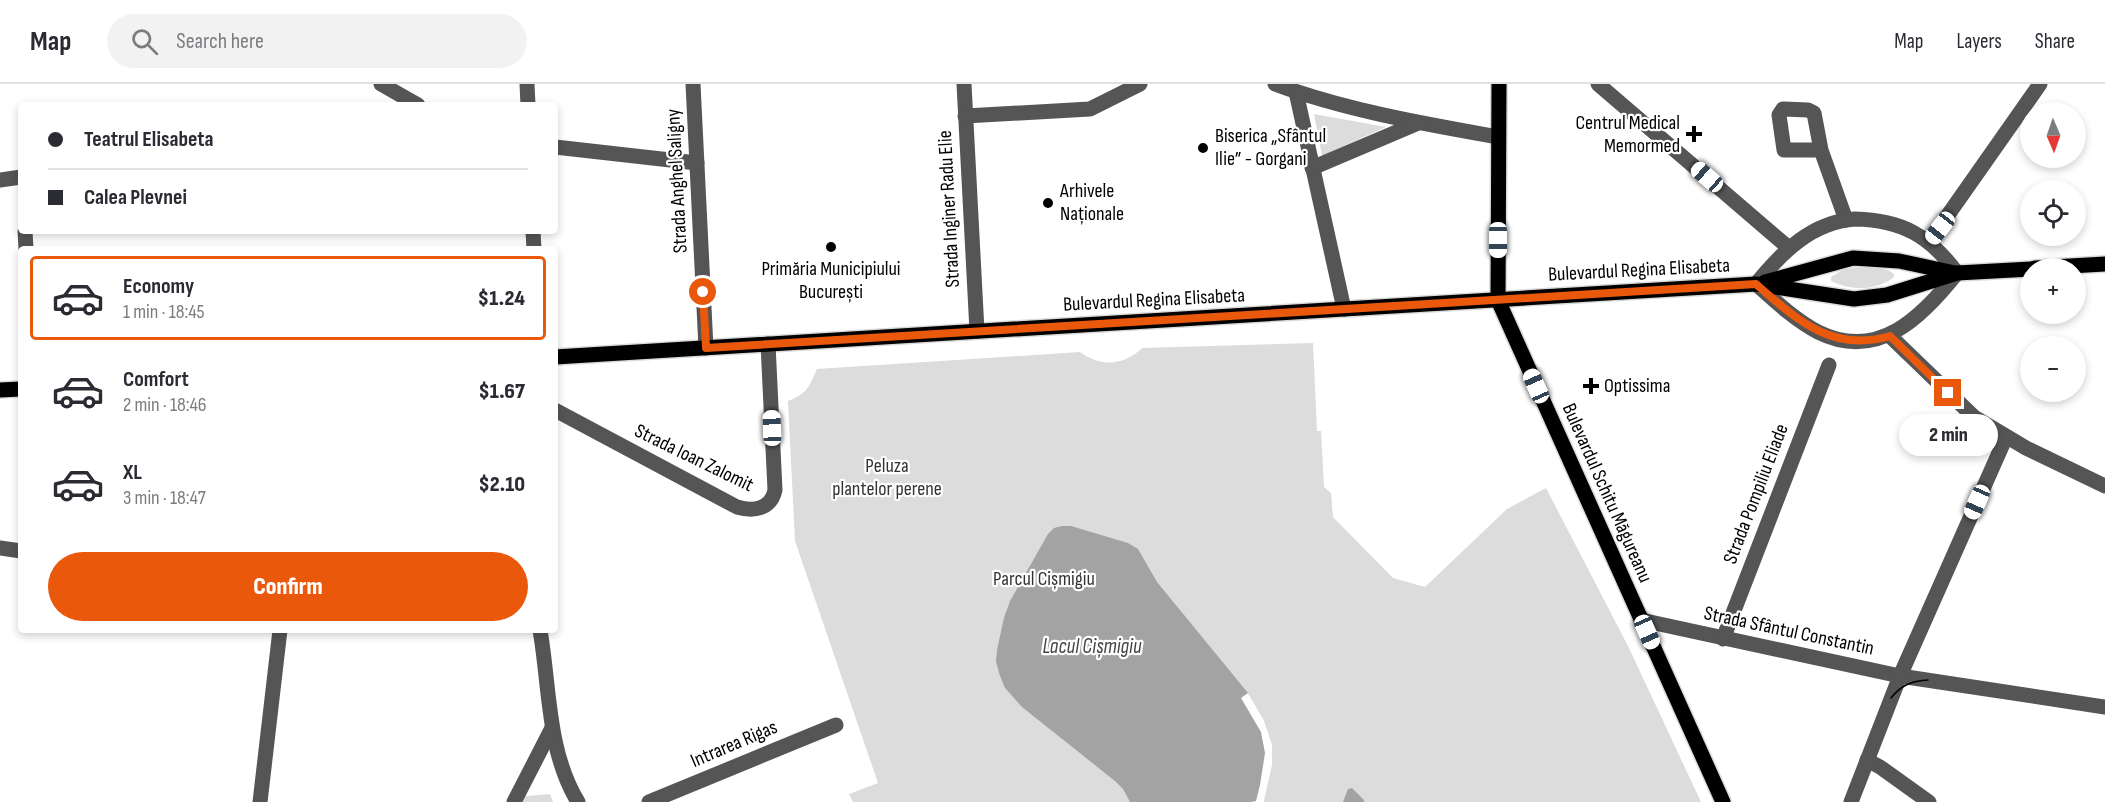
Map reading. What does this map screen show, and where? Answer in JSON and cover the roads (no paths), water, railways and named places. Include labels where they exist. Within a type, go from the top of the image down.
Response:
[{"type":"main road","name":"Bulevardul Schitu Măgureanu","points":[[1499,84],[1498,300],[1723,802]]},
{"type":"main road","points":[[1756,284],[1853,258],[1899,261],[1957,273]]},
{"type":"main road","points":[[2086,265],[2105,264]]},
{"type":"main road","points":[[1756,284],[1854,300],[1887,295],[1957,273],[2020,270]]},
{"type":"main road","name":"Bulevardul Regina Elisabeta","points":[[558,357],[1756,284]]},
{"type":"main road","points":[[0,390],[18,389]]},
{"type":"street","points":[[381,84],[413,102]]},
{"type":"street","points":[[527,84],[528,102]]},
{"type":"street","name":"Strada Anghel Saligny","points":[[693,84],[706,348]]},
{"type":"street","name":"Strada Inginer Radu Elie","points":[[964,84],[977,331]]},
{"type":"street","points":[[965,116],[1090,109],[1140,84]]},
{"type":"street","points":[[1275,84],[1296,92],[1418,123],[1498,137]]},
{"type":"street","points":[[1598,84],[1789,248]]},
{"type":"street","points":[[1929,242],[2040,84]]},
{"type":"street","points":[[1296,92],[1344,309]]},
{"type":"street","points":[[1312,168],[1418,123]]},
{"type":"street","points":[[558,147],[697,163]]},
{"type":"street","points":[[1821,150],[1846,220]]},
{"type":"street","points":[[0,180],[18,177]]},
{"type":"street","points":[[1846,220],[1886,221],[1901,225],[1929,242],[1957,273],[1915,319],[1890,336],[1876,340],[1857,341],[1840,340],[1826,335],[1798,319],[1756,284],[1789,248],[1812,231],[1846,220]]},
{"type":"street","points":[[1890,336],[1974,417],[2006,437],[2105,486]]},
{"type":"street","name":"Strada Ioan Zalomit","points":[[558,412],[737,507],[756,510],[770,502],[775,490],[768,344]]},
{"type":"street","name":"Strada Pompiliu Eliade","points":[[1722,639],[1829,365]]},
{"type":"street","points":[[1851,802],[1900,676],[2006,437]]},
{"type":"street","points":[[0,548],[18,551]]},
{"type":"street","name":"Strada Sfântul Constantin","points":[[1641,620],[1900,676],[2105,707]]},
{"type":"street","points":[[260,802],[280,633]]},
{"type":"street","points":[[540,633],[552,728],[561,767],[578,802]]},
{"type":"street","name":"Intrarea Rigas","points":[[649,802],[836,725]]},
{"type":"street","points":[[514,802],[552,728]]},
{"type":"street","points":[[1867,760],[1880,766],[1929,802]]},
{"type":"water","name":"Lacul Cișmigiu","points":[[1071,526],[1128,543],[1138,549],[1157,582],[1248,693],[1264,720],[1272,744],[1272,766],[1264,802],[1130,802],[1123,789],[1115,781],[1022,707],[1005,688],[996,662],[1004,618],[1010,601],[1048,534],[1054,528]]},
{"type":"water","points":[[1352,788],[1364,802],[1343,802],[1348,789]]},
{"type":"tram line","points":[[1891,698],[1907,684],[1928,680]]},
{"type":"place","name":"Centrul Medical Memormed","points":[[1694,134]]},
{"type":"place","name":"Biserica „Sfântul Ilie” - Gorgani","points":[[1203,148]]},
{"type":"place","name":"Arhivele Naționale","points":[[1048,203]]},
{"type":"place","name":"Primăria Municipiului București","points":[[831,247]]},
{"type":"place","name":"Optissima","points":[[1591,386]]},
{"type":"park label","name":"Peluza plantelor perene","points":[[887,478]]},
{"type":"park label","name":"Parcul Cișmigiu","points":[[1044,579]]}]
